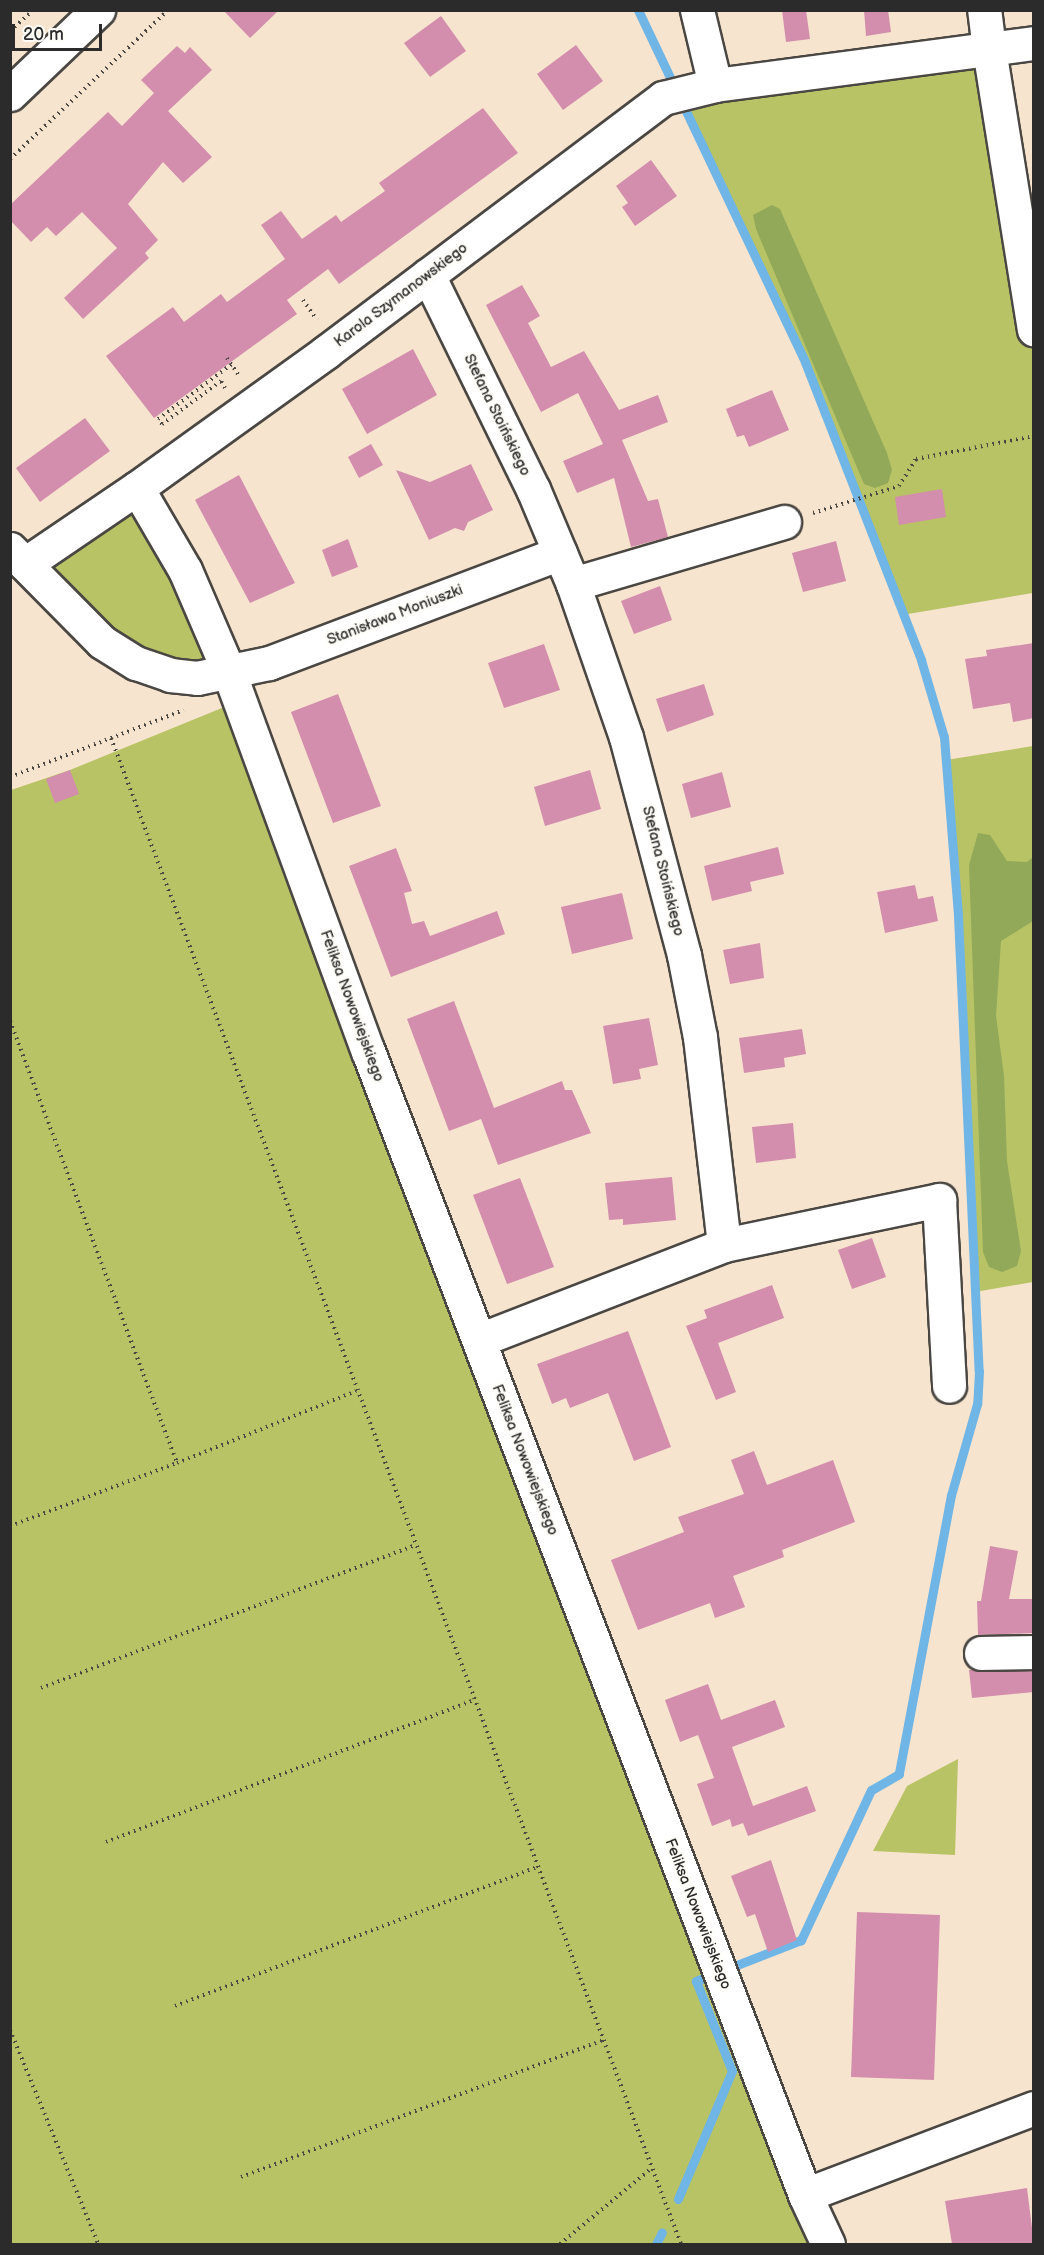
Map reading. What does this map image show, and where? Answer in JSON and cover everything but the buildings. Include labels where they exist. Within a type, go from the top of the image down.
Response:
[{"type":"street","points":[[10,94],[98,10]]},
{"type":"street","points":[[697,10],[706,87],[1034,43]]},
{"type":"street","points":[[984,10],[1034,329]]},
{"type":"street","name":"Karola Szymanowskiego","points":[[18,556],[137,488],[428,275],[663,98],[706,87]]},
{"type":"street","name":"Stefana Stoińskiego","points":[[428,275],[494,407],[560,553],[626,737],[684,955],[700,1037],[724,1245]]},
{"type":"street","name":"Feliksa Nowowiejskiego","points":[[137,488],[185,570],[232,681],[714,1958],[805,2195],[828,2244]]},
{"type":"street","points":[[573,584],[784,522]]},
{"type":"street","name":"Stanisława Moniuszki","points":[[18,556],[102,642],[136,663],[170,675],[232,681],[269,663],[560,553]]},
{"type":"street","points":[[479,1340],[724,1245],[939,1200],[949,1386]]},
{"type":"street","points":[[981,1653],[1034,1652]]},
{"type":"street","points":[[805,2195],[1034,2108]]},
{"type":"path","points":[[10,32],[33,10]]},
{"type":"path","points":[[10,159],[168,10]]},
{"type":"path","points":[[303,300],[322,328]]},
{"type":"path","points":[[227,357],[242,380]]},
{"type":"path","points":[[221,381],[162,424],[158,419],[232,364]]},
{"type":"path","points":[[838,505],[899,486],[916,459],[1034,435]]},
{"type":"path","points":[[10,777],[111,738],[232,681]]},
{"type":"path","points":[[111,738],[472,1701],[681,2244]]},
{"type":"path","points":[[10,1021],[177,1463]]},
{"type":"path","points":[[10,1526],[177,1463],[356,1391]]},
{"type":"path","points":[[41,1688],[415,1545]]},
{"type":"path","points":[[106,1842],[472,1701]]},
{"type":"path","points":[[175,2006],[536,1868]]},
{"type":"path","points":[[10,2030],[98,2244]]},
{"type":"path","points":[[241,2177],[603,2040]]},
{"type":"path","points":[[560,2244],[652,2168]]},
{"type":"green space","points":[[989,49],[1033,329],[1033,593],[902,615],[805,362],[688,116],[696,88]]},
{"type":"green space","points":[[772,205],[780,209],[887,453],[892,470],[888,483],[875,488],[864,484],[756,229],[753,215]]},
{"type":"green space","points":[[137,488],[229,672],[170,675],[25,564]]},
{"type":"green space","points":[[239,701],[828,2244],[11,2244],[11,790],[70,770]]},
{"type":"green space","points":[[1033,746],[1033,1282],[975,1292],[958,916],[946,760]]},
{"type":"green space","points":[[978,833],[990,835],[1007,861],[1027,862],[1033,857],[1033,921],[1001,941],[996,1016],[1004,1076],[1007,1161],[1021,1251],[1017,1266],[1002,1272],[989,1267],[983,1252],[969,865]]},
{"type":"green space","points":[[958,1759],[955,1855],[873,1851],[907,1786]]},
{"type":"waterway","points":[[638,10],[805,362],[921,660],[944,737],[958,916],[979,1371],[977,1404],[951,1495],[899,1774],[871,1790],[801,1940],[696,1981],[732,2071],[678,2199]]},
{"type":"waterway","points":[[656,2244],[662,2232]]}]
